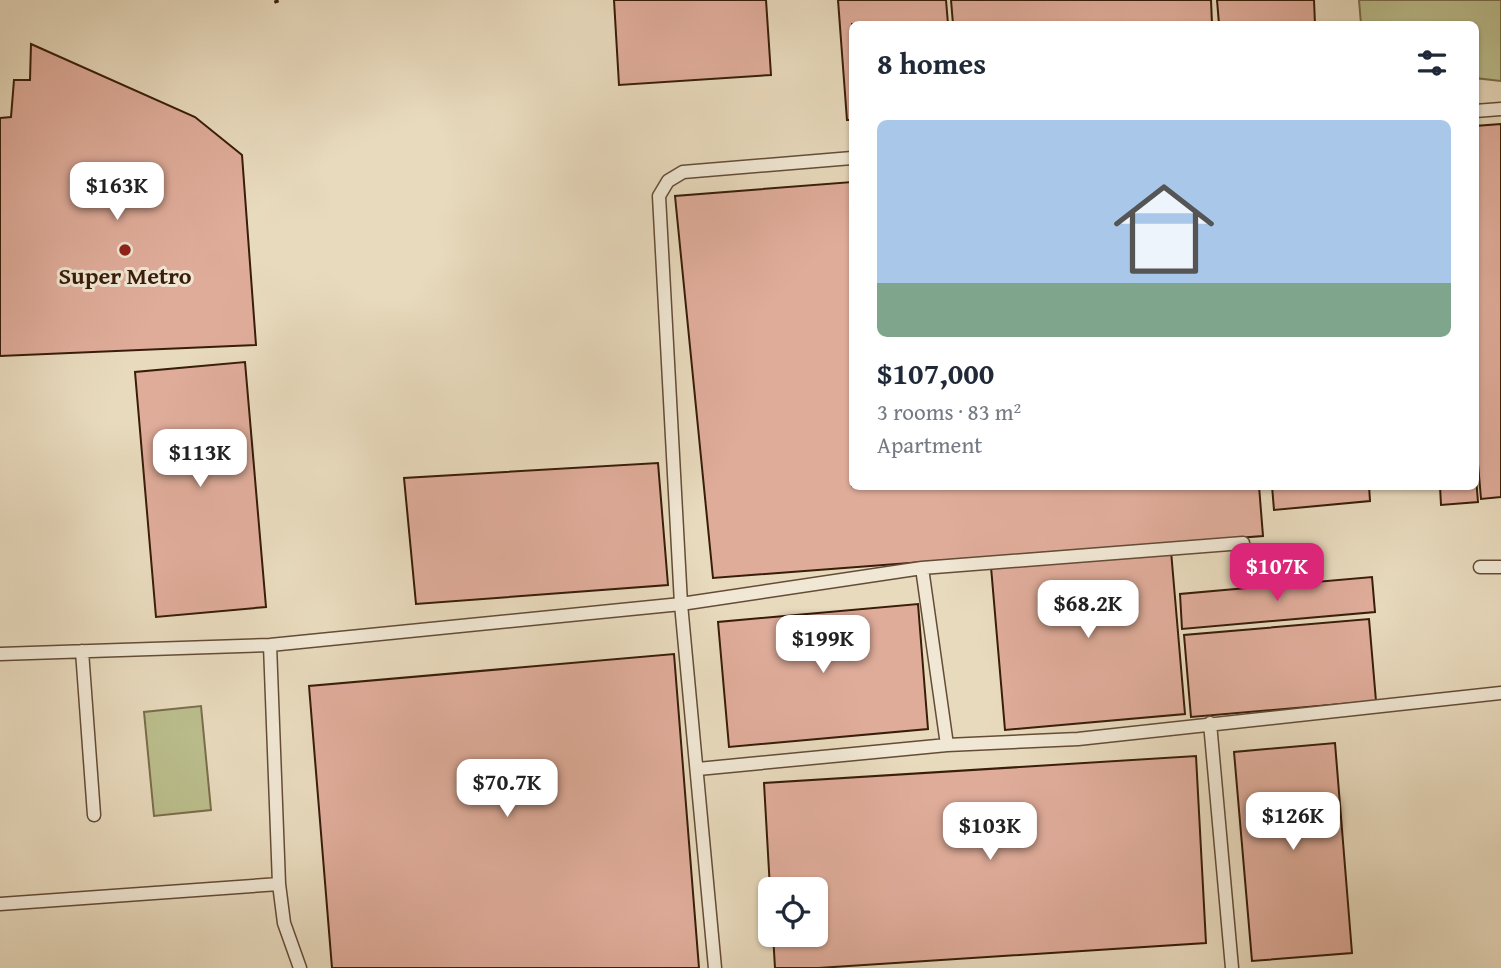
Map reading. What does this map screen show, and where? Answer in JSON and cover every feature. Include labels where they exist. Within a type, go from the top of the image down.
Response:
[{"type":"lane","points":[[1479,111],[1501,109]]},
{"type":"lane","points":[[715,968],[681,604],[659,196],[668,180],[683,172],[849,158]]},
{"type":"lane","points":[[0,654],[270,645],[681,604],[922,568],[1243,543]]},
{"type":"lane","points":[[1480,568],[1501,567]]},
{"type":"lane","points":[[922,568],[947,745]]},
{"type":"lane","points":[[270,645],[279,884],[284,923],[300,968]]},
{"type":"lane","points":[[82,651],[94,815]]},
{"type":"lane","points":[[698,769],[947,745],[1078,738],[1501,693]]},
{"type":"lane","points":[[1210,723],[1231,968]]},
{"type":"lane","points":[[0,904],[279,884]]},
{"type":"green space","points":[[1359,0],[1501,0],[1501,81],[1479,78],[1479,21],[1361,21]]},
{"type":"green space","points":[[201,706],[211,810],[154,816],[144,712]]},
{"type":"building","points":[[614,0],[766,0],[771,75],[619,85]]},
{"type":"building","points":[[838,0],[946,0],[948,21],[849,21],[847,120]]},
{"type":"building","points":[[951,0],[1211,0],[1212,21],[953,21]]},
{"type":"building","points":[[1217,0],[1314,0],[1315,21],[1219,21]]},
{"type":"building","name":"Super Metro","points":[[31,44],[195,117],[242,155],[256,345],[0,356],[0,118],[11,117],[14,80],[30,80]]},
{"type":"building","points":[[1501,124],[1501,497],[1481,499],[1479,476],[1479,126]]},
{"type":"building","points":[[849,182],[849,490],[1259,490],[1263,536],[713,578],[675,196]]},
{"type":"building","points":[[245,362],[266,607],[156,617],[135,372]]},
{"type":"building","points":[[658,463],[668,585],[416,604],[404,478]]},
{"type":"building","points":[[1272,490],[1369,490],[1370,501],[1274,510]]},
{"type":"building","points":[[1440,490],[1477,490],[1478,502],[1441,505]]},
{"type":"building","points":[[1171,551],[1185,714],[1005,730],[991,567]]},
{"type":"building","points":[[1372,577],[1375,612],[1182,629],[1180,594]]},
{"type":"building","points":[[918,604],[928,729],[729,747],[718,622]]},
{"type":"building","points":[[1369,619],[1376,701],[1191,717],[1184,635]]},
{"type":"building","points":[[674,654],[699,968],[332,968],[309,686]]},
{"type":"building","points":[[1335,743],[1352,953],[1252,961],[1234,752]]},
{"type":"building","points":[[1196,756],[1206,943],[818,968],[775,968],[774,947],[828,947],[828,877],[769,877],[764,783]]},
{"type":"place","name":"Super Metro","points":[[125,250]]}]
